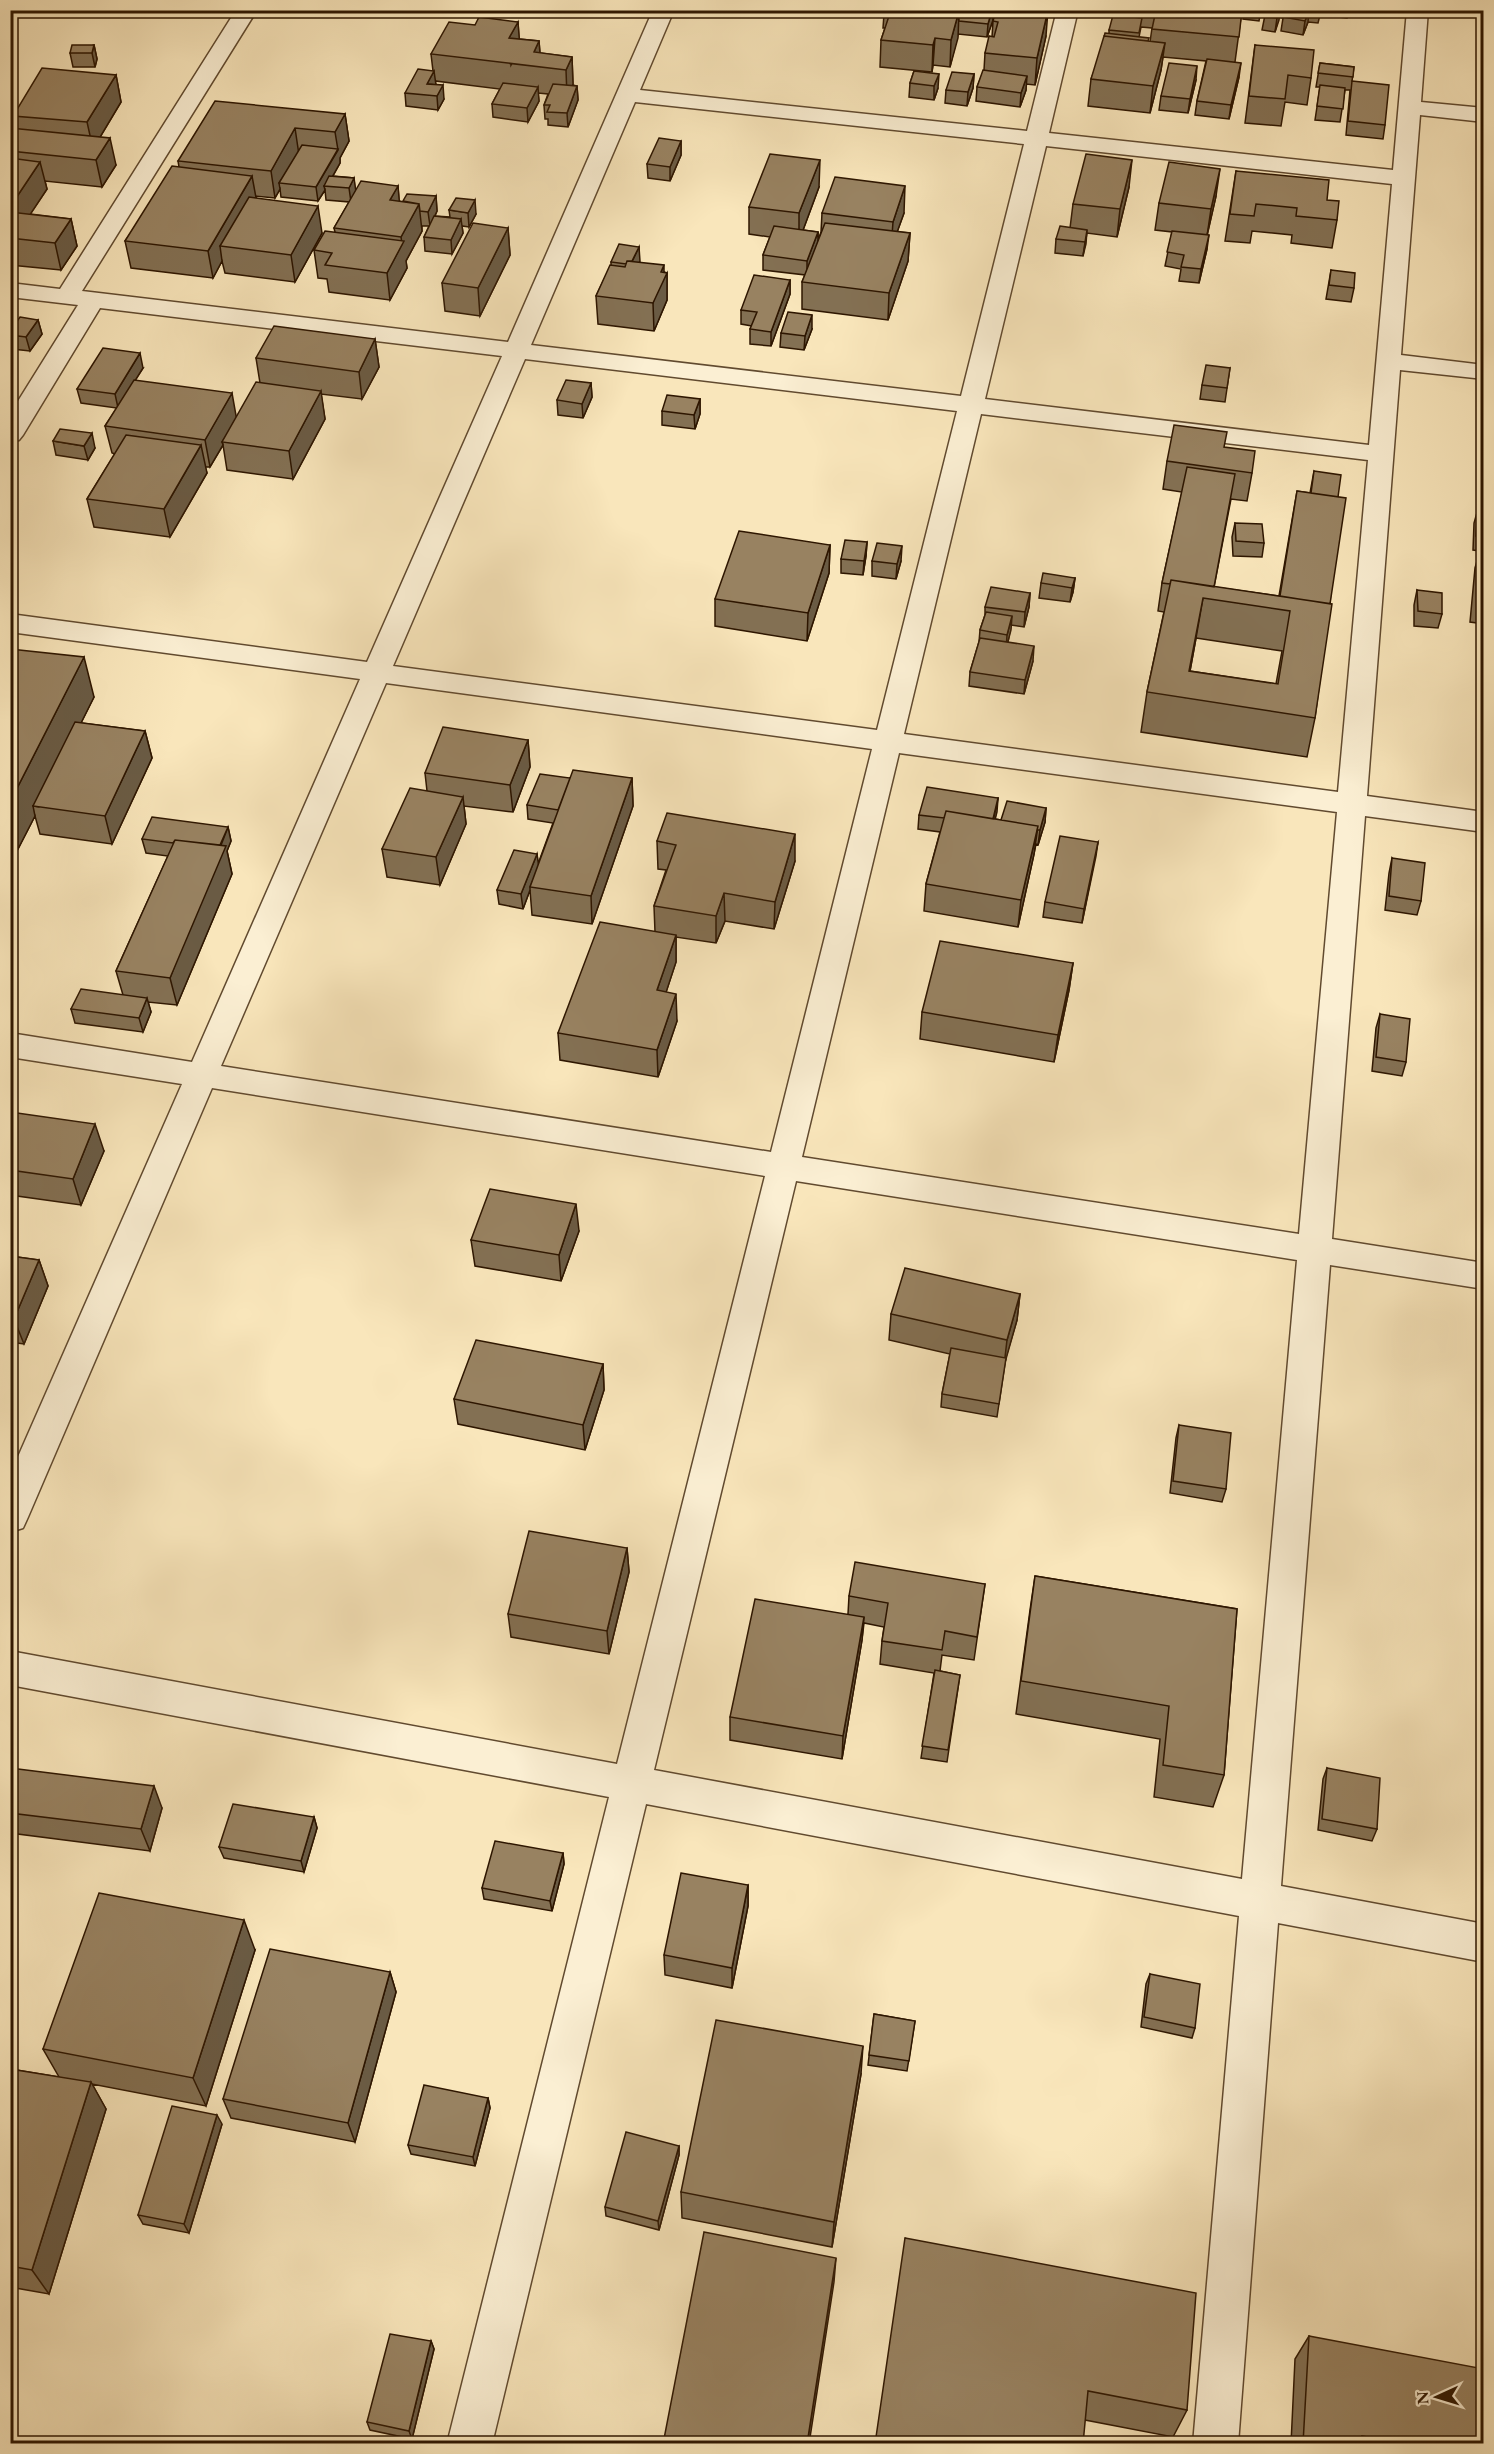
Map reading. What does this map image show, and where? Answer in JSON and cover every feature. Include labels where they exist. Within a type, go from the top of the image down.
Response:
[{"type":"street","points":[[67,297],[247,10]]},
{"type":"street","points":[[10,1517],[664,10]]},
{"type":"street","points":[[469,2444],[1068,10]]},
{"type":"street","points":[[1215,2444],[1418,10]]},
{"type":"street","points":[[628,95],[1404,178]]},
{"type":"street","points":[[1410,107],[1484,115]]},
{"type":"street","points":[[10,290],[1381,454]]},
{"type":"street","points":[[10,435],[93,300]]},
{"type":"street","points":[[1389,361],[1484,372]]},
{"type":"street","points":[[10,623],[1484,822]]},
{"type":"street","points":[[10,1046],[1484,1276]]},
{"type":"street","points":[[10,1668],[1484,1943]]},
{"type":"building","points":[[885,10],[891,10],[889,15],[884,14]]},
{"type":"building","points":[[891,10],[959,11],[951,40],[935,38],[933,45],[881,40]]},
{"type":"building","points":[[955,10],[992,10],[988,24],[959,21],[959,11]]},
{"type":"building","points":[[996,10],[1048,10],[1037,58],[985,53],[989,36],[994,37],[998,22],[993,21]]},
{"type":"building","points":[[1156,10],[1242,10],[1239,37],[1152,29]]},
{"type":"building","points":[[1266,10],[1280,10],[1277,18],[1264,16]]},
{"type":"building","points":[[1286,10],[1309,10],[1305,21],[1283,17]]},
{"type":"building","points":[[1113,15],[1142,18],[1139,33],[1109,30]]},
{"type":"building","points":[[479,17],[518,22],[509,38],[539,41],[534,52],[572,57],[566,70],[431,54],[449,22],[475,25]]},
{"type":"building","points":[[1105,33],[1149,38],[1148,41],[1104,36]]},
{"type":"building","points":[[1104,36],[1165,43],[1153,86],[1091,79]]},
{"type":"building","points":[[72,45],[94,45],[92,53],[70,53]]},
{"type":"building","points":[[1255,45],[1314,50],[1311,78],[1288,75],[1285,99],[1249,96]]},
{"type":"building","points":[[1207,59],[1241,63],[1231,105],[1197,101]]},
{"type":"building","points":[[1169,63],[1197,66],[1190,99],[1161,96]]},
{"type":"building","points":[[1320,63],[1354,67],[1353,77],[1318,73]]},
{"type":"building","points":[[42,68],[116,75],[87,122],[13,116]]},
{"type":"building","points":[[418,69],[434,71],[427,84],[443,85],[437,96],[405,93]]},
{"type":"building","points":[[983,70],[1027,76],[1021,93],[977,87]]},
{"type":"building","points":[[914,71],[939,74],[934,86],[910,83]]},
{"type":"building","points":[[952,72],[974,74],[968,92],[946,90]]},
{"type":"building","points":[[1352,81],[1389,85],[1385,125],[1348,121]]},
{"type":"building","points":[[503,83],[538,87],[527,108],[492,104]]},
{"type":"building","points":[[553,84],[577,86],[567,113],[547,112],[550,105],[544,105]]},
{"type":"building","points":[[1320,85],[1345,88],[1343,109],[1317,106]]},
{"type":"building","points":[[215,101],[345,114],[335,132],[295,128],[271,171],[178,161]]},
{"type":"building","points":[[10,128],[110,138],[96,160],[10,151]]},
{"type":"building","points":[[659,138],[681,141],[670,167],[647,164]]},
{"type":"building","points":[[302,145],[338,149],[316,187],[279,183]]},
{"type":"building","points":[[770,154],[820,160],[799,213],[749,207]]},
{"type":"building","points":[[1086,154],[1132,160],[1120,209],[1073,204]]},
{"type":"building","points":[[10,158],[40,162],[10,207]]},
{"type":"building","points":[[1169,162],[1220,169],[1211,209],[1159,203]]},
{"type":"building","points":[[172,166],[252,176],[208,251],[125,241]]},
{"type":"building","points":[[1236,171],[1329,180],[1327,200],[1339,201],[1337,220],[1296,216],[1297,208],[1256,204],[1254,216],[1230,214]]},
{"type":"building","points":[[329,176],[354,178],[349,188],[324,186]]},
{"type":"building","points":[[835,177],[905,186],[893,222],[822,213]]},
{"type":"building","points":[[361,181],[398,186],[390,200],[419,204],[401,237],[334,228]]},
{"type":"building","points":[[407,194],[436,196],[428,212],[420,211],[419,204],[403,201]]},
{"type":"building","points":[[249,197],[318,206],[291,255],[220,246]]},
{"type":"building","points":[[456,198],[475,200],[468,213],[449,210]]},
{"type":"building","points":[[10,212],[71,219],[55,243],[10,238]]},
{"type":"building","points":[[434,216],[461,219],[451,240],[424,237]]},
{"type":"building","points":[[473,223],[508,228],[478,288],[442,283]]},
{"type":"building","points":[[825,223],[910,233],[889,293],[802,282]]},
{"type":"building","points":[[774,226],[818,232],[807,261],[763,255]]},
{"type":"building","points":[[1060,226],[1087,230],[1085,242],[1056,239]]},
{"type":"building","points":[[325,231],[404,241],[387,273],[325,265],[332,253],[314,250]]},
{"type":"building","points":[[1172,231],[1209,235],[1201,269],[1181,267],[1184,255],[1167,252]]},
{"type":"building","points":[[619,244],[639,247],[632,261],[627,261],[626,264],[611,262]]},
{"type":"building","points":[[627,261],[664,265],[661,272],[667,273],[653,303],[596,296],[610,265],[625,267]]},
{"type":"building","points":[[1331,270],[1355,273],[1354,288],[1329,285]]},
{"type":"building","points":[[754,275],[790,280],[771,332],[750,329],[757,312],[741,310]]},
{"type":"building","points":[[788,312],[812,315],[805,336],[781,333]]},
{"type":"building","points":[[20,317],[38,320],[26,337],[10,335],[10,331]]},
{"type":"building","points":[[274,326],[375,339],[359,372],[256,358]]},
{"type":"building","points":[[103,348],[140,353],[115,394],[77,389]]},
{"type":"building","points":[[1206,365],[1230,368],[1227,388],[1202,385]]},
{"type":"building","points":[[134,380],[232,393],[205,440],[105,426]]},
{"type":"building","points":[[566,380],[591,383],[582,404],[557,400]]},
{"type":"building","points":[[256,382],[321,391],[289,451],[222,442]]},
{"type":"building","points":[[667,395],[700,399],[694,415],[662,411]]},
{"type":"building","points":[[1174,425],[1227,432],[1224,447],[1255,451],[1252,473],[1167,461]]},
{"type":"building","points":[[60,429],[92,433],[84,446],[53,441]]},
{"type":"building","points":[[126,435],[201,445],[164,509],[87,499]]},
{"type":"building","points":[[1187,467],[1235,474],[1214,587],[1171,580],[1170,584],[1162,583]]},
{"type":"building","points":[[1314,471],[1341,475],[1338,497],[1311,493]]},
{"type":"building","points":[[1297,491],[1346,498],[1330,604],[1280,596]]},
{"type":"building","points":[[1478,509],[1484,510],[1484,537],[1476,536]]},
{"type":"building","points":[[1235,523],[1262,524],[1264,543],[1236,541]]},
{"type":"building","points":[[739,531],[830,545],[808,613],[715,599]]},
{"type":"building","points":[[845,540],[867,542],[864,561],[841,559]]},
{"type":"building","points":[[1484,540],[1484,595],[1477,594]]},
{"type":"building","points":[[877,543],[902,546],[897,564],[872,561]]},
{"type":"building","points":[[1043,573],[1075,578],[1072,588],[1041,583]]},
{"type":"building","points":[[1171,580],[1332,604],[1315,718],[1147,692]],"holes":[[[1203,598],[1290,611],[1278,684],[1189,671]]]},
{"type":"building","points":[[991,587],[1030,593],[1025,612],[985,607]]},
{"type":"building","points":[[1417,590],[1442,593],[1442,614],[1418,611]]},
{"type":"building","points":[[986,612],[1012,616],[1007,635],[980,630]]},
{"type":"building","points":[[980,638],[1034,646],[1025,680],[970,672]]},
{"type":"building","points":[[10,649],[84,657],[10,802]]},
{"type":"building","points":[[75,722],[145,731],[105,816],[33,806]]},
{"type":"building","points":[[443,727],[528,740],[510,785],[425,773]]},
{"type":"building","points":[[573,770],[632,778],[591,896],[530,887]]},
{"type":"building","points":[[540,774],[570,778],[558,810],[527,805]]},
{"type":"building","points":[[927,787],[998,798],[993,819],[946,811],[944,818],[919,815]]},
{"type":"building","points":[[410,788],[463,797],[436,857],[382,849]]},
{"type":"building","points":[[1007,801],[1046,808],[1040,830],[1037,830],[1038,826],[1001,820]]},
{"type":"building","points":[[946,811],[1038,826],[1021,900],[926,884]]},
{"type":"building","points":[[667,813],[795,834],[775,902],[724,893],[716,916],[654,906],[676,845],[657,841]]},
{"type":"building","points":[[152,817],[228,827],[220,845],[142,839]]},
{"type":"building","points":[[1060,836],[1098,842],[1084,909],[1045,902]]},
{"type":"building","points":[[175,840],[226,846],[170,978],[116,971]]},
{"type":"building","points":[[514,850],[537,854],[521,894],[497,890]]},
{"type":"building","points":[[1392,858],[1425,863],[1421,901],[1389,896]]},
{"type":"building","points":[[600,922],[676,935],[657,990],[676,994],[657,1050],[558,1033]]},
{"type":"building","points":[[940,941],[1073,963],[1058,1035],[922,1012]]},
{"type":"building","points":[[81,989],[147,998],[139,1018],[71,1009]]},
{"type":"building","points":[[1380,1014],[1410,1019],[1406,1062],[1376,1057]]},
{"type":"building","points":[[10,1112],[95,1124],[73,1179],[10,1170]]},
{"type":"building","points":[[490,1189],[576,1204],[559,1255],[471,1240]]},
{"type":"building","points":[[10,1256],[39,1260],[14,1319],[10,1318]]},
{"type":"building","points":[[905,1268],[1020,1294],[1007,1340],[891,1314]]},
{"type":"building","points":[[476,1340],[603,1364],[583,1425],[454,1399]]},
{"type":"building","points":[[951,1348],[1006,1358],[999,1404],[942,1394]]},
{"type":"building","points":[[1179,1425],[1231,1433],[1226,1489],[1173,1481]]},
{"type":"building","points":[[529,1531],[627,1548],[607,1631],[508,1614]]},
{"type":"building","points":[[855,1562],[985,1584],[977,1637],[945,1631],[942,1650],[882,1641],[888,1603],[849,1596]]},
{"type":"building","points":[[1035,1576],[1237,1609],[1224,1775],[1163,1765],[1169,1706],[1021,1681]]},
{"type":"building","points":[[755,1599],[864,1617],[843,1736],[730,1717]]},
{"type":"building","points":[[935,1670],[960,1675],[948,1750],[922,1746]]},
{"type":"building","points":[[10,1768],[154,1786],[141,1829],[10,1813]]},
{"type":"building","points":[[1327,1768],[1380,1778],[1377,1829],[1322,1819]]},
{"type":"building","points":[[233,1804],[314,1817],[301,1861],[219,1847]]},
{"type":"building","points":[[495,1841],[563,1853],[550,1901],[482,1888]]},
{"type":"building","points":[[681,1873],[748,1885],[732,1968],[664,1955]]},
{"type":"building","points":[[99,1893],[244,1920],[193,2078],[43,2049]]},
{"type":"building","points":[[270,1949],[390,1972],[348,2123],[223,2099]]},
{"type":"building","points":[[1150,1974],[1200,1984],[1195,2028],[1144,2017]]},
{"type":"building","points":[[874,2014],[915,2021],[909,2061],[869,2055]]},
{"type":"building","points":[[716,2020],[863,2046],[834,2222],[681,2192]]},
{"type":"building","points":[[10,2069],[91,2082],[32,2270],[10,2266]]},
{"type":"building","points":[[424,2085],[488,2098],[473,2157],[408,2145]]},
{"type":"building","points":[[172,2106],[217,2115],[184,2224],[138,2215]]},
{"type":"building","points":[[626,2132],[679,2146],[658,2221],[605,2207]]},
{"type":"building","points":[[704,2232],[836,2258],[807,2444],[663,2444]]},
{"type":"building","points":[[905,2238],[1196,2293],[1187,2410],[1088,2391],[1083,2444],[875,2444]]},
{"type":"building","points":[[390,2334],[431,2341],[409,2431],[367,2422]]},
{"type":"building","points":[[1309,2336],[1484,2369],[1484,2444],[1403,2444],[1362,2436],[1362,2444],[1303,2444]]}]
